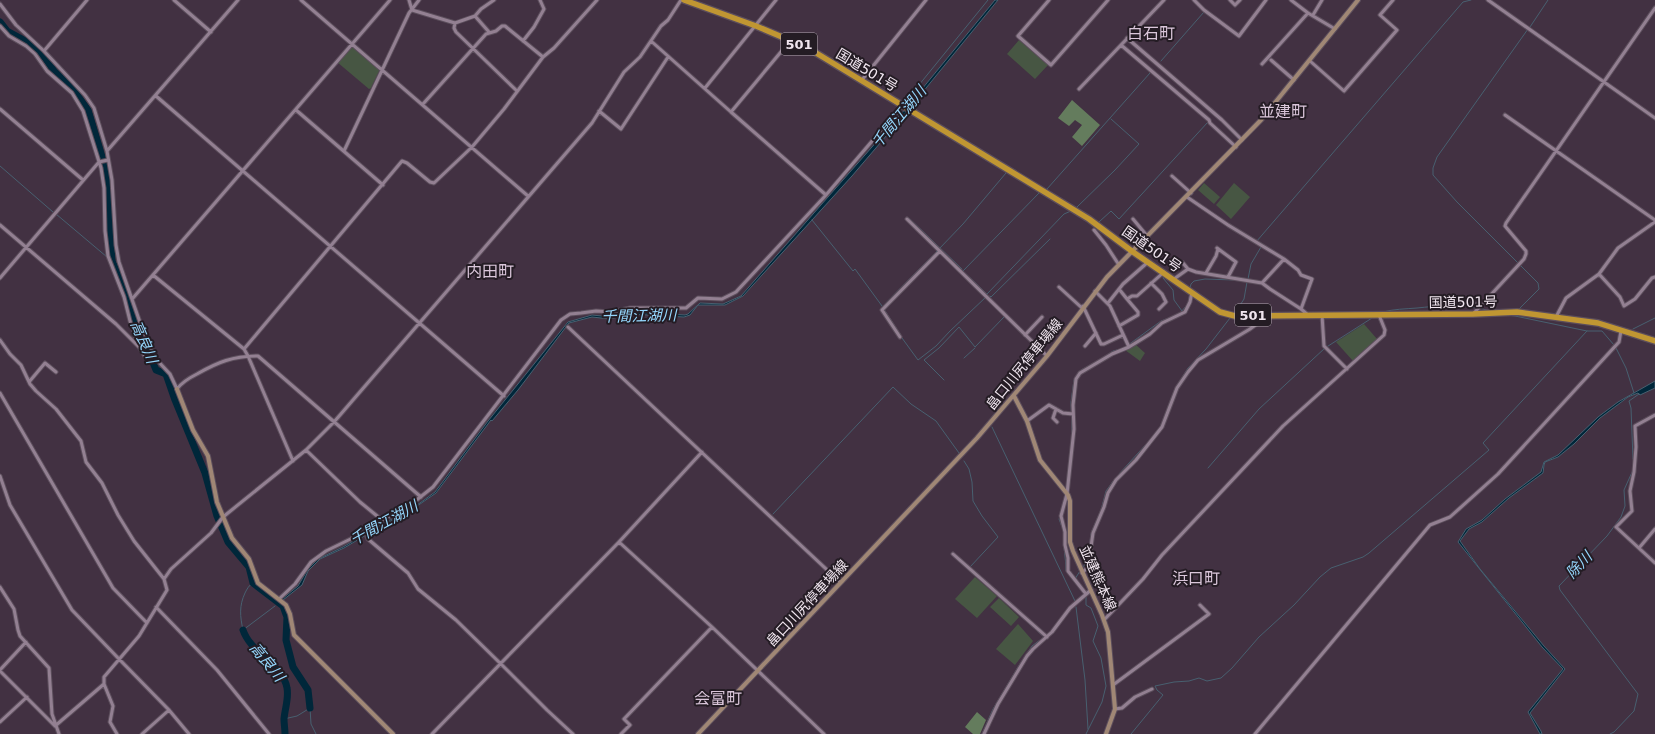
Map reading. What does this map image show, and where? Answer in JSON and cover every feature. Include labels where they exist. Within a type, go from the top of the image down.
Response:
[{"type":"highway","name":"国道501号","points":[[684,0],[756,26],[808,48],[1076,210],[1216,310],[1225,314],[1235,316],[1473,314],[1518,312],[1598,323],[1655,341]]},
{"type":"main road","name":"畠口川尻停車場線","points":[[698,734],[977,438],[1047,356],[1095,291],[1261,120],[1358,0]]},
{"type":"main road","points":[[177,389],[193,430],[208,456],[215,494],[223,517],[232,538],[249,559],[258,583],[280,599],[288,608],[294,635],[393,734]]},
{"type":"main road","name":"並建熊本線","points":[[1014,396],[1027,421],[1040,460],[1067,494],[1070,509],[1070,542],[1108,632],[1115,710],[1106,734]]},
{"type":"street","points":[[44,50],[87,0]]},
{"type":"street","points":[[174,0],[211,32]]},
{"type":"street","points":[[107,151],[238,0]]},
{"type":"street","points":[[301,0],[528,196]]},
{"type":"street","points":[[133,298],[390,0]]},
{"type":"street","points":[[409,0],[412,10]]},
{"type":"street","points":[[344,151],[381,69],[412,10],[419,0]]},
{"type":"street","points":[[412,10],[455,23],[475,16],[488,2],[494,0]]},
{"type":"street","points":[[523,41],[534,27],[544,9],[540,0]]},
{"type":"street","points":[[244,349],[403,161],[430,182],[434,183],[472,147],[504,109],[543,57],[554,48],[597,0]]},
{"type":"street","points":[[164,579],[171,569],[211,533],[223,517],[306,450],[334,422],[592,123],[624,72],[640,56],[668,20],[681,0]]},
{"type":"street","points":[[705,88],[776,0]]},
{"type":"street","points":[[861,81],[926,0]]},
{"type":"street","points":[[1049,0],[1018,36],[1051,64],[1108,0]]},
{"type":"street","points":[[1079,89],[1164,0]]},
{"type":"street","points":[[1194,0],[1204,10],[1239,36],[1266,0]]},
{"type":"street","points":[[1230,0],[1236,5],[1240,0]]},
{"type":"street","points":[[1291,0],[1308,13],[1335,29]]},
{"type":"street","points":[[1313,15],[1322,0]]},
{"type":"street","points":[[1310,61],[1344,91],[1397,30],[1380,16],[1393,0]]},
{"type":"street","points":[[1488,0],[1655,118]]},
{"type":"street","points":[[0,4],[16,25],[44,50],[85,95],[94,108],[107,151],[112,180],[116,245],[119,262],[133,298],[142,328],[156,359],[170,374],[177,389]]},
{"type":"street","points":[[1473,314],[1524,259],[1526,254],[1526,250],[1505,226],[1506,223],[1655,8]]},
{"type":"street","points":[[1262,64],[1308,13]]},
{"type":"street","points":[[475,16],[489,32]]},
{"type":"street","points":[[455,23],[454,28],[456,32],[517,91]]},
{"type":"street","points":[[0,26],[9,36],[26,46],[35,54],[47,71],[75,98],[82,111],[99,162],[104,188],[108,256],[124,296],[130,321],[140,347],[146,358],[150,361],[156,359]]},
{"type":"street","points":[[423,104],[489,32],[496,31],[502,26],[505,26],[543,57]]},
{"type":"street","points":[[1128,38],[1222,120],[1242,140]]},
{"type":"street","points":[[731,112],[790,40]]},
{"type":"street","points":[[651,41],[826,195]]},
{"type":"street","points":[[1121,45],[1209,120],[1236,147]]},
{"type":"street","points":[[600,111],[621,129],[668,57]]},
{"type":"street","points":[[1271,60],[1294,80]]},
{"type":"street","points":[[156,96],[330,248],[504,396]]},
{"type":"street","points":[[280,599],[295,584],[311,562],[326,551],[365,532],[382,520],[409,506],[433,487],[561,320],[570,314],[596,311],[611,312],[630,308],[686,308],[698,298],[722,299],[736,292],[905,108]]},
{"type":"street","points":[[0,109],[83,180]]},
{"type":"street","points":[[296,110],[383,185]]},
{"type":"street","points":[[1505,115],[1655,221],[1618,248],[1599,274],[1566,298],[1555,318]]},
{"type":"street","points":[[0,278],[99,162],[108,160]]},
{"type":"street","points":[[1172,176],[1191,193]]},
{"type":"street","points":[[1187,196],[1228,225],[1284,259],[1298,270],[1301,275],[1312,279],[1301,309]]},
{"type":"street","points":[[907,219],[1047,356]]},
{"type":"street","points":[[1133,219],[1148,237]]},
{"type":"street","points":[[0,225],[116,324],[140,347]]},
{"type":"street","points":[[1094,230],[1119,265]]},
{"type":"street","points":[[1206,273],[1216,256],[1217,249],[1236,262],[1228,277]]},
{"type":"street","points":[[900,337],[882,310],[940,251]]},
{"type":"street","points":[[1262,282],[1284,259]]},
{"type":"street","points":[[1108,303],[1119,289],[1148,262]]},
{"type":"street","points":[[1184,263],[1188,269],[1196,272],[1262,282],[1308,315]]},
{"type":"street","points":[[1174,279],[1188,269]]},
{"type":"street","points":[[1127,299],[1132,296],[1137,296],[1164,272]]},
{"type":"street","points":[[1599,274],[1620,297],[1624,306],[1635,299],[1652,278],[1655,277]]},
{"type":"street","points":[[153,275],[244,349],[293,461]]},
{"type":"street","points":[[1152,282],[1162,294],[1166,302],[1159,309]]},
{"type":"street","points":[[1059,287],[1083,307],[1101,344],[1124,335]]},
{"type":"street","points":[[1119,289],[1138,312],[1138,315],[1120,326]]},
{"type":"street","points":[[1095,291],[1108,303],[1128,346]]},
{"type":"street","points":[[1085,595],[1068,571],[1065,532],[1061,521],[1067,494],[1074,430],[1073,414],[1076,379],[1080,373],[1150,334],[1162,323],[1185,312],[1190,302],[1192,292]]},
{"type":"street","points":[[1440,303],[1458,301],[1482,305]]},
{"type":"street","points":[[1082,573],[1088,567],[1093,533],[1108,493],[1116,480],[1136,460],[1162,427],[1177,388],[1188,372],[1198,360],[1258,323],[1262,315]]},
{"type":"street","points":[[1322,315],[1324,346],[1347,369]]},
{"type":"street","points":[[1104,620],[1143,579],[1162,555],[1283,426],[1384,335],[1385,330],[1379,315]]},
{"type":"street","points":[[1025,335],[1042,317]]},
{"type":"street","points":[[568,327],[840,582]]},
{"type":"street","points":[[1254,734],[1430,525],[1450,517],[1498,474],[1619,342],[1621,331]]},
{"type":"street","points":[[1085,346],[1096,333]]},
{"type":"street","points":[[0,340],[10,354],[21,365],[29,382],[36,392],[56,409],[81,442],[86,462],[102,483],[134,541],[164,579],[166,590],[139,636],[106,673],[104,684],[113,706],[110,722],[117,734]]},
{"type":"street","points":[[177,389],[181,383],[217,363],[234,358],[258,356],[421,497]]},
{"type":"street","points":[[29,382],[45,363],[56,372]]},
{"type":"street","points":[[0,393],[113,588],[147,622]]},
{"type":"street","points":[[1027,421],[1049,405],[1063,413],[1073,414]]},
{"type":"street","points":[[1056,409],[1053,418],[1056,422]]},
{"type":"street","points":[[1655,415],[1635,426],[1636,460],[1630,491],[1632,511],[1616,527],[1655,564]]},
{"type":"street","points":[[306,450],[360,502],[382,520]]},
{"type":"street","points":[[432,734],[619,542],[702,452]]},
{"type":"street","points":[[0,476],[10,505],[72,610],[169,710],[189,734]]},
{"type":"street","points":[[1639,548],[1655,529]]},
{"type":"street","points":[[365,532],[368,539],[408,572],[418,589],[456,620],[573,734]]},
{"type":"street","points":[[619,542],[712,627],[824,734]]},
{"type":"street","points":[[953,554],[1047,637]]},
{"type":"street","points":[[0,587],[13,606],[19,633],[49,668],[51,706],[55,726],[59,734]]},
{"type":"street","points":[[984,734],[998,704],[1027,656],[1047,637],[1070,608],[1091,590]]},
{"type":"street","points":[[1113,685],[1209,614],[1200,605]]},
{"type":"street","points":[[156,608],[217,670],[269,734]]},
{"type":"street","points":[[621,734],[630,724],[624,719],[712,627]]},
{"type":"street","points":[[26,642],[0,671],[55,726]]},
{"type":"street","points":[[55,726],[104,684]]},
{"type":"street","points":[[1115,710],[1122,708],[1135,697],[1152,689]]},
{"type":"street","points":[[0,722],[27,697]]},
{"type":"street","points":[[142,734],[169,710]]},
{"type":"green space","points":[[1019,40],[1048,65],[1035,79],[1007,54]]},
{"type":"green space","points":[[352,45],[380,69],[371,88],[369,89],[337,62]]},
{"type":"green space","points":[[1072,100],[1100,125],[1082,146],[1072,137],[1082,125],[1075,120],[1069,126],[1058,118]]},
{"type":"green space","points":[[1204,183],[1220,197],[1214,204],[1198,190]]},
{"type":"green space","points":[[1234,183],[1250,197],[1231,219],[1216,205]]},
{"type":"green space","points":[[1364,324],[1377,339],[1353,361],[1336,342]]},
{"type":"green space","points":[[1135,344],[1145,353],[1140,361],[1125,350]]},
{"type":"green space","points":[[975,577],[997,596],[977,618],[955,599]]},
{"type":"green space","points":[[999,598],[1019,617],[1011,626],[990,607]]},
{"type":"green space","points":[[1018,624],[1033,641],[1015,665],[996,649]]},
{"type":"green space","points":[[977,712],[986,720],[980,734],[973,734],[965,727]]},
{"type":"water","name":"千間江湖川","points":[[995,0],[998,0],[904,115],[852,176],[743,296],[725,305],[698,305],[690,315],[684,317],[631,314],[610,319],[592,317],[569,323],[518,390],[492,421],[491,420],[436,493],[407,513],[381,526],[344,548],[320,559],[308,571],[302,585],[283,600],[282,599],[298,586],[308,569],[318,559],[409,511],[435,492],[488,421],[568,322],[592,315],[612,317],[633,312],[685,315],[700,303],[723,304],[741,296],[908,106]]},
{"type":"water","points":[[1655,381],[1655,388],[1640,395],[1638,393],[1628,397],[1600,418],[1574,444],[1558,457],[1545,462],[1543,473],[1509,498],[1482,522],[1469,529],[1460,541],[1480,569],[1565,669],[1530,713],[1541,731],[1542,734],[1540,734],[1528,712],[1563,669],[1542,647],[1458,542],[1466,529],[1482,520],[1505,499],[1541,472],[1544,462],[1558,455],[1598,417],[1618,402]]},
{"type":"waterway","name":"千間江湖川","points":[[910,96],[988,0]]},
{"type":"waterway","points":[[1256,242],[1463,2],[1471,0]]},
{"type":"waterway","points":[[1530,27],[1548,0]]},
{"type":"waterway","points":[[1161,61],[1204,12]]},
{"type":"waterway","name":"高良川","points":[[0,22],[7,31],[31,44],[45,58],[54,71],[72,88],[88,110],[106,170],[112,261],[127,295],[138,334],[150,355],[156,370],[166,374],[205,473],[217,516],[228,542],[249,567],[253,583],[283,606],[287,617],[286,640],[293,667],[308,690],[310,708]]},
{"type":"waterway","points":[[1518,310],[1539,289],[1538,283],[1457,202],[1433,175],[1433,168],[1437,157],[1528,29]]},
{"type":"waterway","points":[[1047,189],[1150,73]]},
{"type":"waterway","points":[[1076,208],[1139,144],[1111,119]]},
{"type":"waterway","points":[[1099,222],[1111,211],[1119,219],[1208,122]]},
{"type":"waterway","points":[[0,166],[53,212]]},
{"type":"waterway","points":[[939,249],[963,224],[1006,173]]},
{"type":"waterway","points":[[987,294],[963,271],[1040,192]]},
{"type":"waterway","points":[[987,294],[1064,214],[1071,211]]},
{"type":"waterway","points":[[56,214],[107,257]]},
{"type":"waterway","points":[[909,218],[962,269]]},
{"type":"waterway","points":[[812,220],[853,271],[855,269],[900,334]]},
{"type":"waterway","points":[[990,296],[991,297],[1050,239]]},
{"type":"waterway","points":[[1248,279],[1251,264],[1261,247]]},
{"type":"waterway","points":[[883,306],[937,251]]},
{"type":"waterway","points":[[1163,278],[1173,290],[1174,300],[1182,311]]},
{"type":"waterway","points":[[1190,288],[1194,281],[1205,279],[1234,280]]},
{"type":"waterway","points":[[1235,313],[1244,299],[1247,282]]},
{"type":"waterway","points":[[1265,287],[1270,291]]},
{"type":"waterway","points":[[1188,303],[1190,294]]},
{"type":"waterway","points":[[902,338],[918,360],[936,346],[986,297]]},
{"type":"waterway","points":[[1181,312],[1187,305]]},
{"type":"waterway","points":[[1383,312],[1446,305],[1476,308]]},
{"type":"waterway","points":[[1479,308],[1490,311]]},
{"type":"waterway","points":[[1506,315],[1587,331],[1602,331],[1614,345]]},
{"type":"waterway","points":[[944,380],[924,360],[939,348],[959,327],[975,347],[1005,316]]},
{"type":"waterway","points":[[1124,348],[1161,321],[1169,318]]},
{"type":"waterway","points":[[1160,428],[1175,389],[1188,368],[1206,349],[1230,318]]},
{"type":"waterway","points":[[1208,468],[1259,409],[1325,348],[1372,318]]},
{"type":"waterway","points":[[1633,329],[1655,318]]},
{"type":"waterway","points":[[1131,734],[1163,695],[1155,686],[1199,678],[1207,681],[1221,678],[1232,668],[1259,637],[1294,605],[1320,577],[1331,568],[1363,557],[1369,553],[1489,450],[1483,443],[1587,331]]},
{"type":"waterway","points":[[964,358],[975,348]]},
{"type":"waterway","points":[[1616,348],[1626,368],[1634,393]]},
{"type":"waterway","points":[[1103,358],[1117,350]]},
{"type":"waterway","points":[[1079,372],[1089,366]]},
{"type":"waterway","points":[[1072,433],[1071,402],[1074,380]]},
{"type":"waterway","points":[[773,514],[893,387],[911,404],[936,421],[959,453]]},
{"type":"waterway","name":"除川","points":[[1633,459],[1631,408],[1629,401],[1639,394]]},
{"type":"waterway","points":[[992,427],[1075,601]]},
{"type":"waterway","points":[[1119,474],[1149,441]]},
{"type":"waterway","points":[[964,461],[969,469],[972,482],[973,501],[998,537],[970,567]]},
{"type":"waterway","name":"除川","points":[[1610,734],[1614,732],[1634,711],[1638,694],[1560,590],[1559,586],[1607,536],[1621,517],[1625,506],[1624,490],[1633,470]]},
{"type":"waterway","points":[[1092,531],[1101,510],[1106,491],[1114,480]]},
{"type":"waterway","points":[[1066,490],[1067,484]]},
{"type":"waterway","points":[[1060,517],[1059,519],[1062,527]]},
{"type":"waterway","points":[[1089,551],[1091,534]]},
{"type":"waterway","points":[[1064,536],[1066,571],[1074,581]]},
{"type":"waterway","points":[[1083,567],[1088,560]]},
{"type":"waterway","points":[[1075,579],[1080,571]]},
{"type":"waterway","name":"高良川","points":[[253,583],[247,589],[242,602],[241,616],[243,630],[275,606]]},
{"type":"waterway","points":[[1086,596],[1086,605],[1091,608],[1098,626],[1093,641],[1101,658],[1106,686],[1102,702],[1086,734]]},
{"type":"waterway","points":[[1076,607],[1085,680],[1088,729]]},
{"type":"waterway","points":[[982,734],[993,709],[1018,667],[1032,646],[1044,637],[1016,612]]},
{"type":"waterway","name":"高良川","points":[[243,630],[253,646],[280,672],[284,680],[287,688],[284,719],[285,734]]},
{"type":"waterway","points":[[284,719],[297,716],[310,708],[311,724],[316,734]]},
{"type":"district","name":"白石町","points":[[1151,33]]},
{"type":"district","name":"並建町","points":[[1283,111]]},
{"type":"district","name":"内田町","points":[[490,271]]},
{"type":"district","name":"浜口町","points":[[1196,578]]},
{"type":"district","name":"会富町","points":[[718,698]]}]
